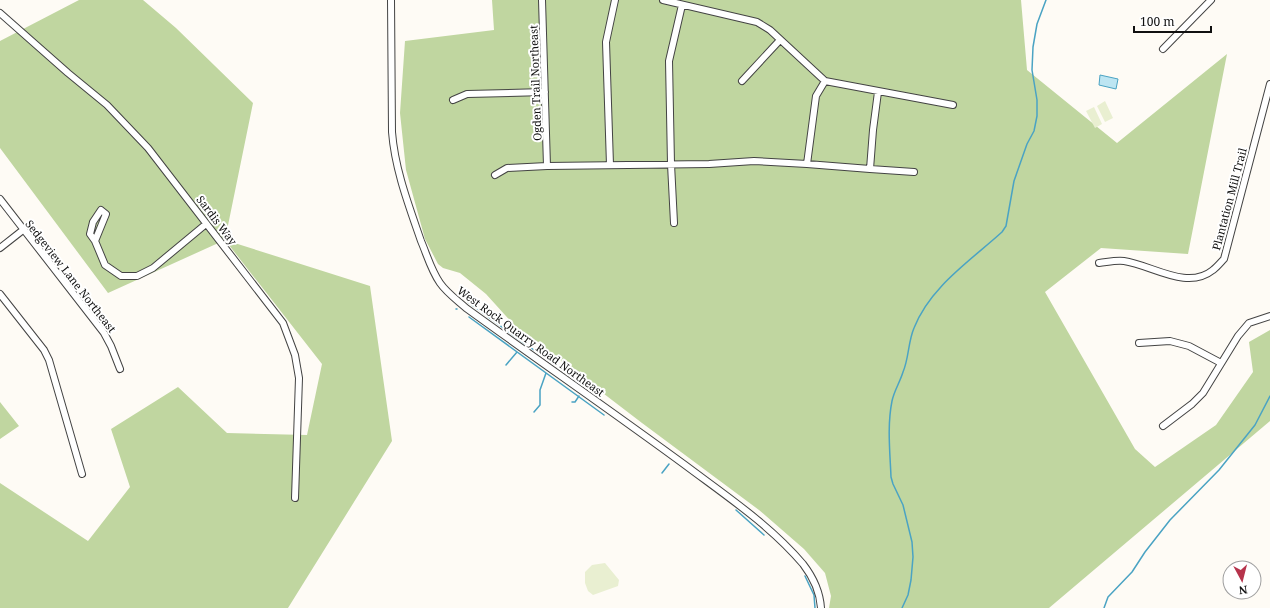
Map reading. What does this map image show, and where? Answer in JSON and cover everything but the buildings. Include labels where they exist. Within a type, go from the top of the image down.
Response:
[{"type":"street","name":"West Rock Quarry Road Northeast","points":[[391,0],[392,132],[394,152],[399,173],[420,236],[432,269],[439,282],[466,308],[661,447],[751,515],[783,544],[803,565],[816,585],[820,596],[821,608]]},
{"type":"street","name":"Ogden Trail Northeast","points":[[542,0],[547,166]]},
{"type":"street","points":[[610,165],[606,42],[615,0]]},
{"type":"street","points":[[663,0],[757,22],[770,30],[825,81],[952,105]]},
{"type":"street","points":[[1163,49],[1211,0]]},
{"type":"street","points":[[674,223],[669,60],[682,5]]},
{"type":"street","name":"Sardis Way","points":[[0,12],[68,73],[107,105],[148,148],[283,323],[295,356],[299,378],[295,498]]},
{"type":"street","points":[[742,81],[780,40]]},
{"type":"street","points":[[807,164],[816,96],[825,81]]},
{"type":"street","name":"Plantation Mill Trail","points":[[1099,263],[1124,261],[1184,279],[1201,276],[1213,270],[1224,259],[1270,84]]},
{"type":"street","points":[[453,100],[467,94],[545,92]]},
{"type":"street","points":[[870,169],[878,92]]},
{"type":"street","points":[[496,175],[507,168],[547,166],[709,164],[754,161],[914,172]]},
{"type":"street","name":"Sedgeview Lane Northeast","points":[[0,199],[104,333],[120,369]]},
{"type":"street","points":[[95,241],[105,264],[121,276],[137,276],[153,268],[206,224]]},
{"type":"street","points":[[0,248],[23,230]]},
{"type":"street","points":[[0,294],[44,350],[49,360],[82,474]]},
{"type":"street","points":[[1163,426],[1192,404],[1203,393],[1238,336],[1249,323],[1270,316]]},
{"type":"street","points":[[1140,343],[1170,342],[1189,346],[1221,363]]},
{"type":"green space","points":[[79,0],[143,0],[176,28],[253,103],[225,240],[108,293],[0,148],[0,41]]},
{"type":"green space","points":[[492,0],[1021,0],[1027,70],[1117,143],[1227,54],[1188,254],[1101,248],[1045,292],[1135,449],[1155,467],[1216,425],[1253,372],[1249,342],[1270,330],[1270,421],[1049,608],[829,608],[831,596],[825,573],[804,549],[759,510],[514,325],[486,294],[460,273],[443,268],[438,264],[425,239],[406,170],[400,113],[405,41],[494,30]]},
{"type":"green space","points":[[1105,101],[1113,118],[1105,122],[1097,106]]},
{"type":"green space","points":[[1094,107],[1102,124],[1095,128],[1086,111]]},
{"type":"green space","points":[[225,240],[370,286],[392,441],[288,608],[0,608],[0,483],[88,541],[130,487],[111,429],[178,387],[227,433],[307,435],[322,364]]},
{"type":"green space","points":[[0,402],[19,426],[0,439]]},
{"type":"green space","points":[[605,563],[619,580],[618,586],[593,595],[588,591],[585,583],[585,572],[592,565]]},
{"type":"water","points":[[1100,75],[1118,79],[1116,89],[1099,85]]},
{"type":"waterway","points":[[902,608],[908,595],[913,557],[912,542],[903,505],[891,477],[889,429],[892,401],[905,367],[912,333],[921,313],[940,287],[964,264],[1002,232],[1006,226],[1014,181],[1027,144],[1034,131],[1037,116],[1037,100],[1032,70],[1033,47],[1037,24],[1046,0]]},
{"type":"waterway","points":[[468,302],[521,341],[534,350],[540,352]]},
{"type":"waterway","points":[[469,317],[604,415]]},
{"type":"waterway","points":[[506,365],[517,352]]},
{"type":"waterway","points":[[534,412],[540,405],[540,390],[546,373]]},
{"type":"waterway","points":[[572,402],[575,402],[579,396]]},
{"type":"waterway","points":[[1104,608],[1108,597],[1132,572],[1145,552],[1170,520],[1219,470],[1255,425],[1270,396]]},
{"type":"waterway","points":[[662,473],[669,464]]},
{"type":"waterway","points":[[736,510],[764,535]]},
{"type":"waterway","points":[[805,576],[814,595],[815,608]]}]
